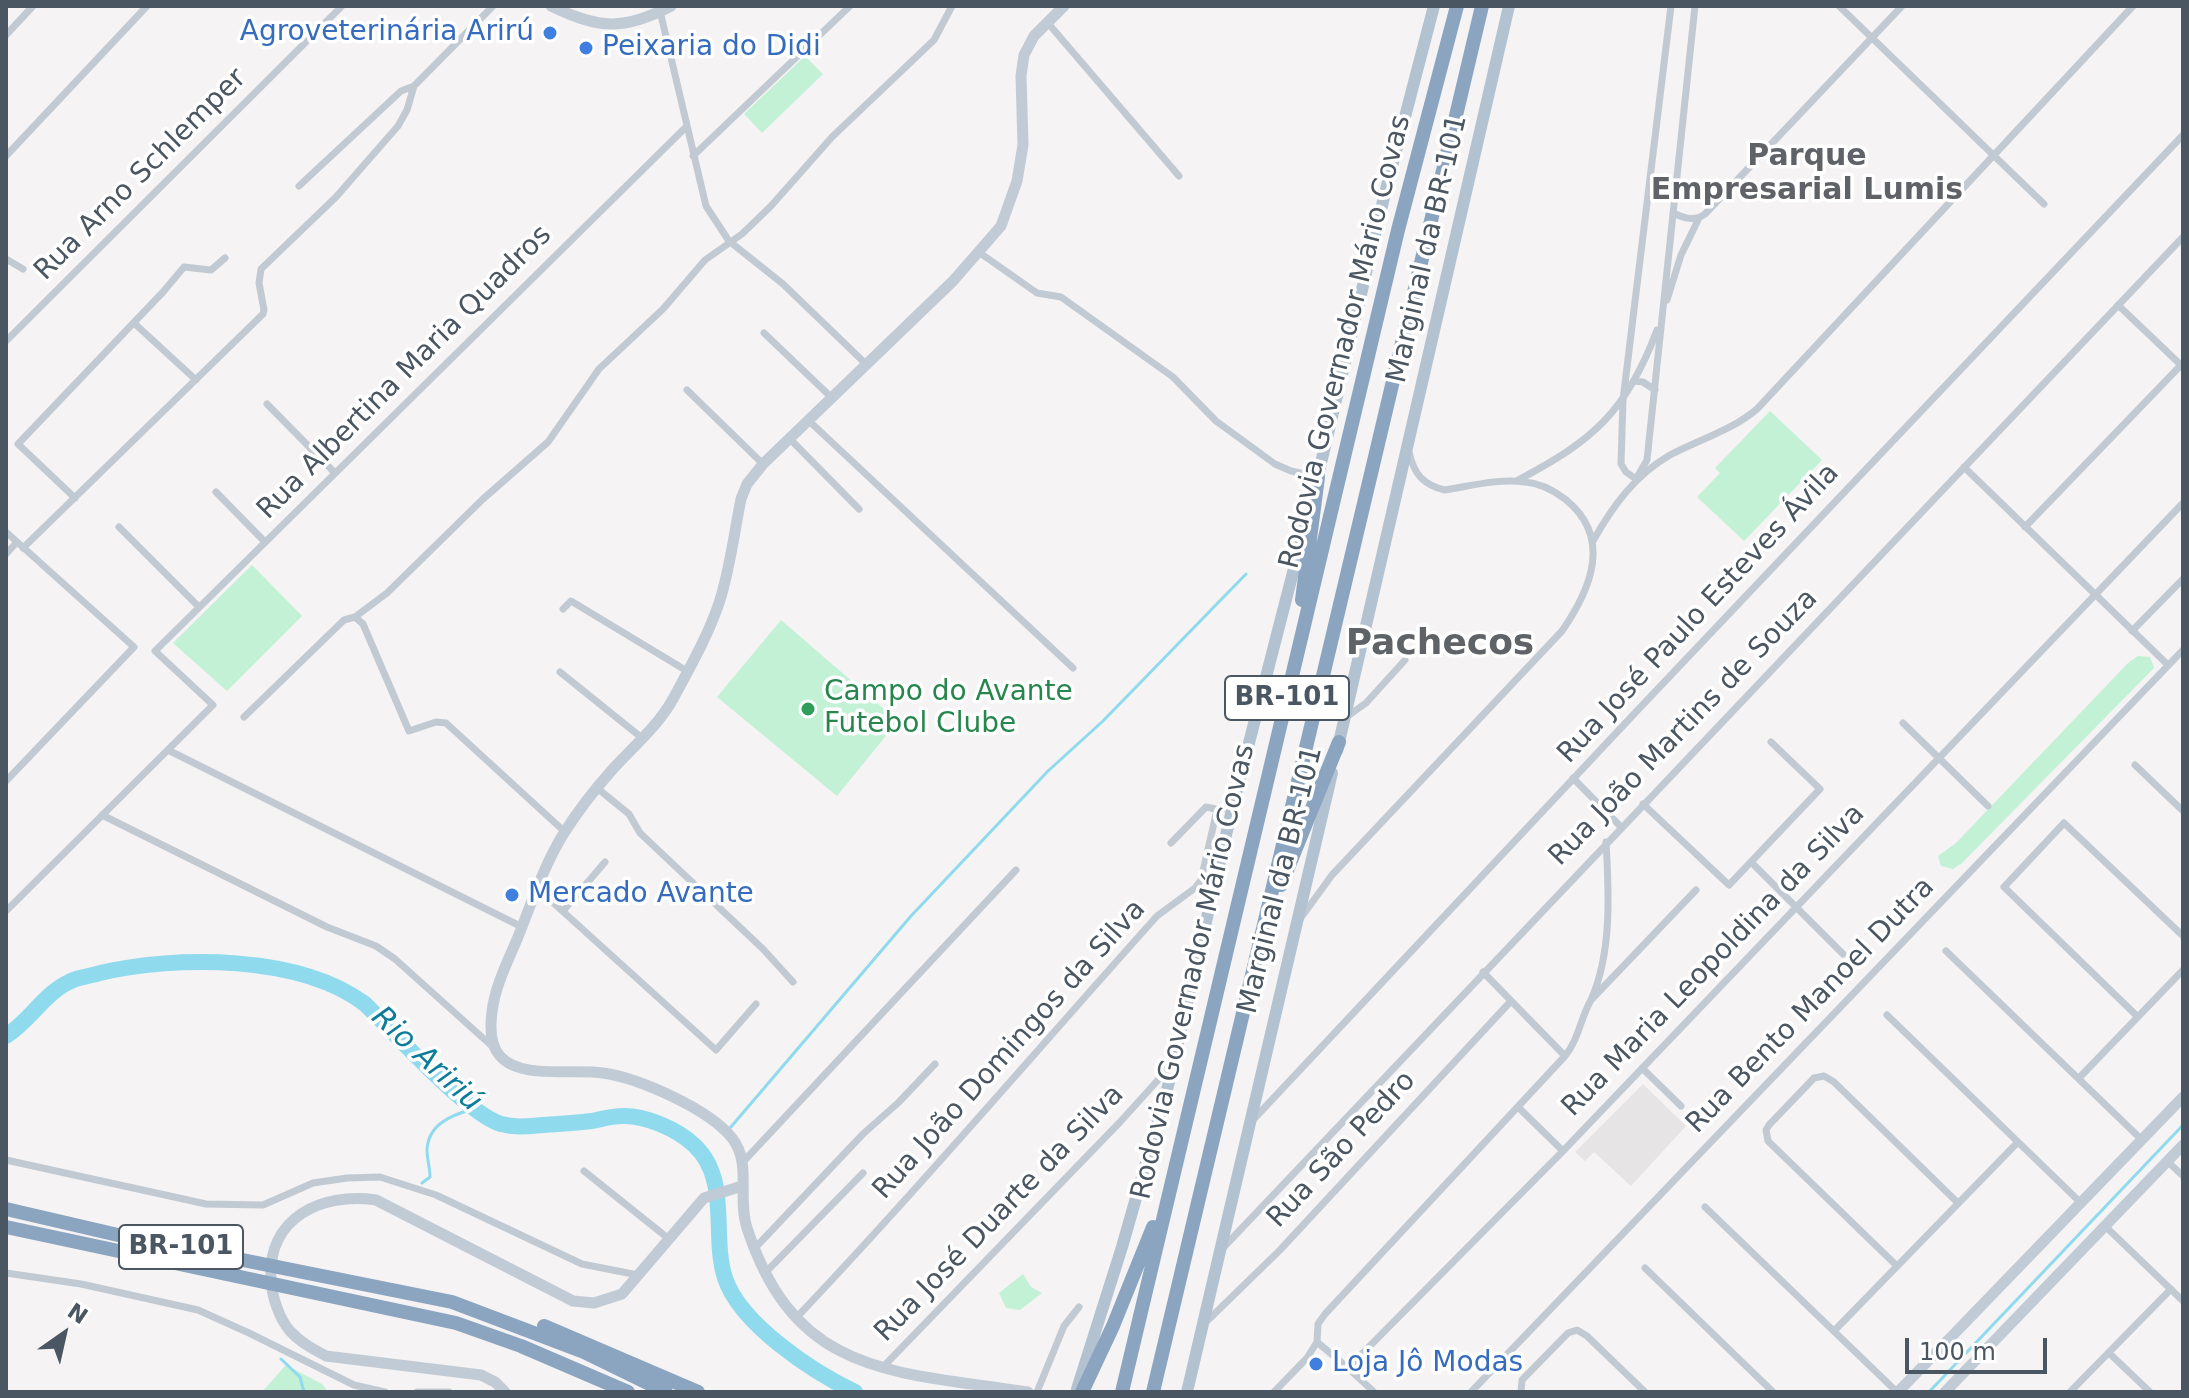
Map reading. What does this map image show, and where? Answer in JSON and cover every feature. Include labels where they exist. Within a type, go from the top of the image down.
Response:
[{"type":"highway","name":"Rodovia Governador Mário Covas","points":[[1122,1392],[1408,189],[1457,6]]},
{"type":"highway","name":"Rodovia Governador Mário Covas","points":[[1153,1392],[1482,6]]},
{"type":"highway","points":[[1291,682],[1318,477]]},
{"type":"highway","points":[[1263,930],[1339,742]]},
{"type":"highway","points":[[1082,1392],[1113,1326],[1169,1187]]},
{"type":"highway","name":"BR-101","points":[[6,1209],[118,1235],[420,1295],[489,1315],[584,1352],[666,1392]]},
{"type":"highway","name":"BR-101","points":[[6,1227],[456,1323],[521,1346],[628,1392]]},
{"type":"highway","name":"BR-101","points":[[489,1315],[512,1315],[568,1334],[698,1392]]},
{"type":"highway","name":"BR-101","points":[[583,1371],[607,1392]]},
{"type":"main road","name":"Marginal da BR-101","points":[[1076,1392],[1122,1247],[1176,1050],[1226,808],[1318,477],[1384,197],[1434,6]]},
{"type":"main road","name":"Marginal da BR-101","points":[[1187,1392],[1509,6]]},
{"type":"street","points":[[6,35],[33,6]]},
{"type":"street","points":[[6,156],[147,6]]},
{"type":"street","name":"Rua Arno Schlemper","points":[[6,341],[342,6]]},
{"type":"street","points":[[299,186],[401,91],[414,86],[493,6]]},
{"type":"street","points":[[551,6],[579,20],[624,25],[666,9],[693,156],[706,206],[729,241],[783,284],[867,365]]},
{"type":"street","points":[[693,156],[850,6]]},
{"type":"street","points":[[244,717],[344,620],[355,617],[387,593],[483,499],[548,442],[599,369],[663,309],[705,260],[742,234],[771,206],[838,130],[934,40],[952,6]]},
{"type":"street","points":[[494,1048],[491,1026],[494,1000],[537,888],[565,832],[597,788],[666,711],[687,671],[719,604],[743,491],[763,464],[980,253],[1001,226],[1014,190],[1024,134],[1021,65],[1029,45],[1064,6]]},
{"type":"street","points":[[1636,479],[1621,464],[1623,400],[1671,6]]},
{"type":"street","points":[[1294,927],[1332,875],[1562,631],[1576,610],[1590,578],[1593,541],[1647,460],[1695,6]]},
{"type":"street","points":[[1839,6],[2044,204]]},
{"type":"street","points":[[1408,443],[1417,474],[1434,487],[1445,490],[1516,481],[1590,437],[1623,400],[1634,381],[1662,318],[1681,255],[1699,218],[1902,6]]},
{"type":"street","points":[[1636,479],[1670,456],[1726,431],[1757,409],[2133,6]]},
{"type":"street","points":[[1047,22],[1179,176]]},
{"type":"street","points":[[6,554],[75,498],[263,314],[259,283],[261,269],[336,197],[398,126],[407,110],[414,86]]},
{"type":"street","name":"Rua Albertina Maria Quadros","points":[[168,750],[213,705],[155,651],[687,126]]},
{"type":"street","name":"Rua José Paulo Esteves Ávila","points":[[1248,1126],[1573,778],[2183,135]]},
{"type":"street","points":[[1673,213],[1689,219],[1699,218]]},
{"type":"street","name":"Rua João Martins de Souza","points":[[1219,1252],[2183,237]]},
{"type":"street","points":[[980,253],[1037,293],[1061,297],[1173,377],[1216,421],[1275,464],[1318,477]]},
{"type":"street","points":[[75,498],[18,444],[184,267],[211,270],[225,258]]},
{"type":"street","points":[[6,259],[23,269]]},
{"type":"street","points":[[2025,527],[2182,365],[2118,305]]},
{"type":"street","points":[[134,323],[196,380]]},
{"type":"street","points":[[764,333],[832,398]]},
{"type":"street","points":[[1634,381],[1643,382],[1655,390]]},
{"type":"street","points":[[687,390],[763,464]]},
{"type":"street","points":[[267,404],[335,473]]},
{"type":"street","points":[[808,420],[1073,668]]},
{"type":"street","points":[[789,438],[859,509]]},
{"type":"street","points":[[1964,467],[2168,665]]},
{"type":"street","points":[[1541,468],[1542,482],[1546,488]]},
{"type":"street","points":[[1516,481],[1546,488],[1591,522],[1604,522]]},
{"type":"street","points":[[216,492],[265,542]]},
{"type":"street","name":"Rua Maria Leopoldina da Silva","points":[[1348,1368],[1563,1151],[2183,503]]},
{"type":"street","points":[[1581,516],[1593,541]]},
{"type":"street","points":[[119,527],[199,607]]},
{"type":"street","points":[[6,532],[134,647],[6,781]]},
{"type":"street","points":[[2132,631],[2183,579]]},
{"type":"street","points":[[563,609],[571,601],[687,671]]},
{"type":"street","points":[[355,617],[363,624],[409,731],[436,722],[446,723],[565,832]]},
{"type":"street","name":"Rua Bento Manoel Dutra","points":[[1471,1392],[2183,650]]},
{"type":"street","points":[[1345,718],[1366,703],[1405,660]]},
{"type":"street","points":[[560,672],[642,738]]},
{"type":"street","points":[[1903,723],[1988,806]]},
{"type":"street","points":[[1643,804],[1729,885],[1820,789],[1771,742]]},
{"type":"street","points":[[7,910],[168,750],[522,927]]},
{"type":"street","points":[[2135,765],[2183,811]]},
{"type":"street","points":[[1573,778],[1621,827]]},
{"type":"street","points":[[597,788],[629,814],[640,833],[763,949],[793,982]]},
{"type":"street","points":[[1171,843],[1206,807],[1226,808]]},
{"type":"street","name":"Rua João Domingos da Silva","points":[[797,1317],[908,1200],[955,1141],[1157,916],[1195,888],[1201,880],[1216,814],[1226,808]]},
{"type":"street","points":[[102,815],[327,927],[376,946],[395,959],[503,1059],[519,1068],[605,1073],[644,1086],[715,1122],[733,1139],[743,1162]]},
{"type":"street","points":[[2138,1017],[2004,887],[2064,823],[2183,936]]},
{"type":"street","points":[[1274,1392],[1307,1358],[1317,1342],[1318,1324],[1325,1314],[1565,1056],[1576,1039],[1582,1016],[1600,976],[1607,914],[1606,842]]},
{"type":"street","points":[[563,911],[605,862]]},
{"type":"street","points":[[1751,862],[1843,954]]},
{"type":"street","points":[[1016,870],[743,1162],[736,1187],[765,1273],[775,1292],[811,1332],[841,1352],[882,1369],[1028,1392]]},
{"type":"street","points":[[537,888],[716,1050],[756,1004]]},
{"type":"street","points":[[1591,1000],[1696,890]]},
{"type":"street","points":[[1946,951],[2142,1140]]},
{"type":"street","points":[[2079,1078],[2183,970]]},
{"type":"street","points":[[1483,972],[1565,1056]]},
{"type":"street","name":"Rua São Pedro","points":[[1203,1325],[1280,1250],[1511,1001]]},
{"type":"street","points":[[1887,1015],[2081,1203]]},
{"type":"street","name":"Rua José Duarte da Silva","points":[[882,1369],[1121,1121],[1158,1080],[1176,1050]]},
{"type":"street","points":[[755,1248],[863,1134],[910,1092],[935,1064]]},
{"type":"street","points":[[1642,1068],[1681,1106]]},
{"type":"street","points":[[1897,1266],[1771,1145],[1767,1136],[1769,1125],[1805,1087],[1814,1078],[1824,1076],[1834,1082],[1958,1203]]},
{"type":"street","points":[[1705,1207],[1898,1392],[2183,1097]]},
{"type":"street","points":[[1518,1107],[1563,1151]]},
{"type":"street","points":[[1834,1331],[2018,1142]]},
{"type":"street","points":[[1945,1392],[2183,1145]]},
{"type":"street","points":[[6,1160],[206,1204],[263,1205],[313,1183],[380,1177],[436,1195],[582,1264],[640,1275]]},
{"type":"street","points":[[2167,1161],[2183,1176]]},
{"type":"street","points":[[584,1171],[669,1239]]},
{"type":"street","points":[[765,1273],[863,1173]]},
{"type":"street","points":[[505,1392],[481,1375],[326,1356],[306,1345],[285,1324],[272,1287],[274,1245],[283,1230],[303,1213],[339,1199],[355,1197],[376,1200],[573,1301],[594,1303],[622,1294],[707,1195],[736,1187]]},
{"type":"street","points":[[2105,1226],[2183,1301]]},
{"type":"street","points":[[1645,1268],[1773,1392]]},
{"type":"street","points":[[6,1273],[81,1284],[198,1310],[354,1385],[385,1392]]},
{"type":"street","points":[[2070,1392],[2171,1289]]},
{"type":"street","points":[[1037,1392],[1064,1326],[1079,1307]]},
{"type":"street","points":[[1520,1391],[1522,1380],[1568,1333],[1577,1330],[1645,1392]]},
{"type":"street","points":[[1317,1342],[1374,1392]]},
{"type":"street","points":[[2109,1353],[2150,1392]]},
{"type":"street","points":[[417,1392],[449,1392]]},
{"type":"shaded area","points":[[1643,1084],[1686,1126],[1631,1186],[1594,1152],[1585,1161],[1575,1152]]},
{"type":"green space","points":[[805,56],[823,74],[762,133],[744,114]]},
{"type":"green space","points":[[1770,411],[1822,460],[1744,541],[1697,497],[1720,473],[1715,468]]},
{"type":"green space","points":[[252,565],[302,616],[227,691],[173,643]]},
{"type":"green space","name":"Campo do Avante Futebol Clube","points":[[781,620],[898,721],[837,796],[717,697]]},
{"type":"green space","points":[[2138,656],[2150,657],[2154,668],[1962,863],[1953,869],[1941,866],[1938,856],[1956,843]]},
{"type":"green space","points":[[1023,1274],[1031,1287],[1042,1293],[1020,1310],[1006,1308],[999,1293]]},
{"type":"green space","points":[[286,1365],[322,1384],[328,1392],[262,1392]]},
{"type":"waterway","points":[[730,1128],[911,916],[1048,771],[1103,721],[1246,574]]},
{"type":"waterway","name":"Rio Aririú","points":[[6,1036],[61,986],[78,978],[131,967],[165,963],[237,963],[307,976],[338,988],[365,1004],[469,1105],[501,1124],[528,1126],[631,1116],[660,1124],[687,1139],[705,1159],[712,1174],[718,1208],[721,1261],[733,1295],[780,1345],[855,1392]]},
{"type":"waterway","points":[[422,1183],[430,1177],[428,1141],[436,1127],[449,1118],[473,1109]]},
{"type":"waterway","points":[[1929,1392],[2183,1125]]},
{"type":"waterway","points":[[281,1359],[300,1377],[304,1392]]},
{"type":"place","name":"Agroveterinária Arirú","points":[[550,33]]},
{"type":"place","name":"Peixaria do Didi","points":[[586,48]]},
{"type":"place","name":"Campo do Avante Futebol Clube","points":[[808,709]]},
{"type":"place","name":"Mercado Avante","points":[[512,895]]},
{"type":"place","name":"Loja Jô Modas","points":[[1316,1364]]},
{"type":"district","name":"Parque Empresarial Lumis","points":[[1807,174]]},
{"type":"district","name":"Pachecos","points":[[1440,645]]}]
